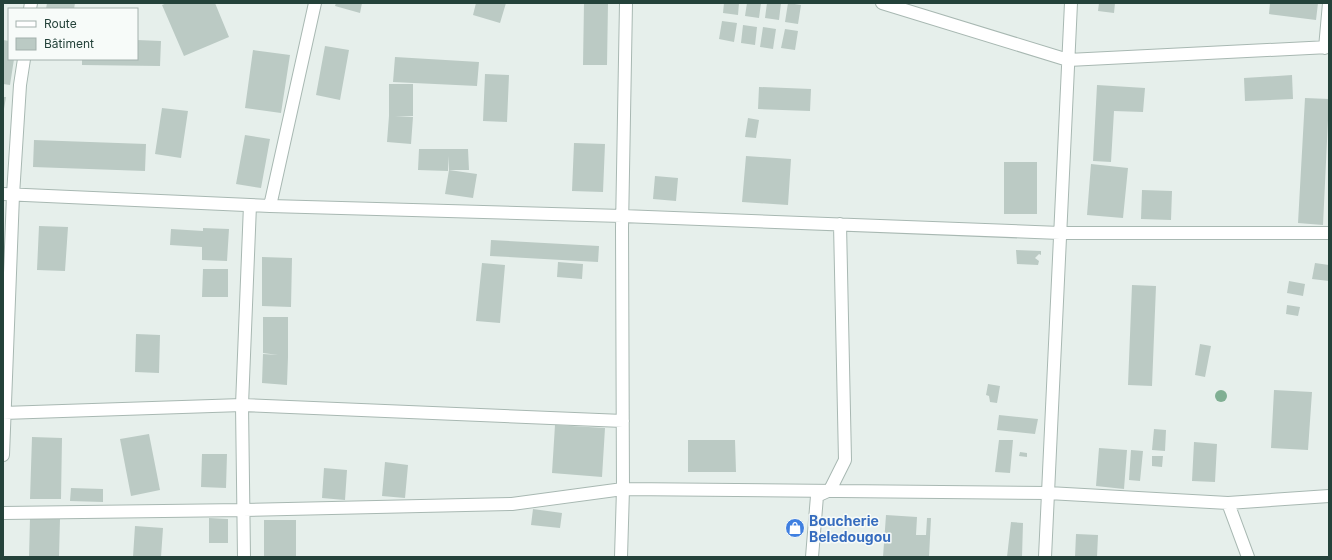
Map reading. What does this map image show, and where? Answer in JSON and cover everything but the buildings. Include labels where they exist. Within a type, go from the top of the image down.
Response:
[{"type":"street","points":[[270,206],[315,3]]},
{"type":"street","points":[[621,557],[623,489],[622,216],[626,3]]},
{"type":"street","points":[[882,3],[1068,60],[1327,47],[1329,3]]},
{"type":"street","points":[[1045,557],[1071,3]]},
{"type":"street","points":[[3,455],[8,194],[24,60]]},
{"type":"street","points":[[8,194],[270,206],[622,216],[1060,233],[1329,233]]},
{"type":"street","points":[[244,557],[242,405],[250,205]]},
{"type":"street","points":[[812,557],[817,496],[830,490],[845,460],[840,224]]},
{"type":"street","points":[[4,413],[242,405],[623,421]]},
{"type":"street","points":[[3,513],[243,510],[512,504],[623,489],[1048,492],[1228,503],[1329,496]]},
{"type":"street","points":[[1228,503],[1248,557]]},
{"type":"place","name":"Boucherie Beledougou","points":[[795,528]]}]
